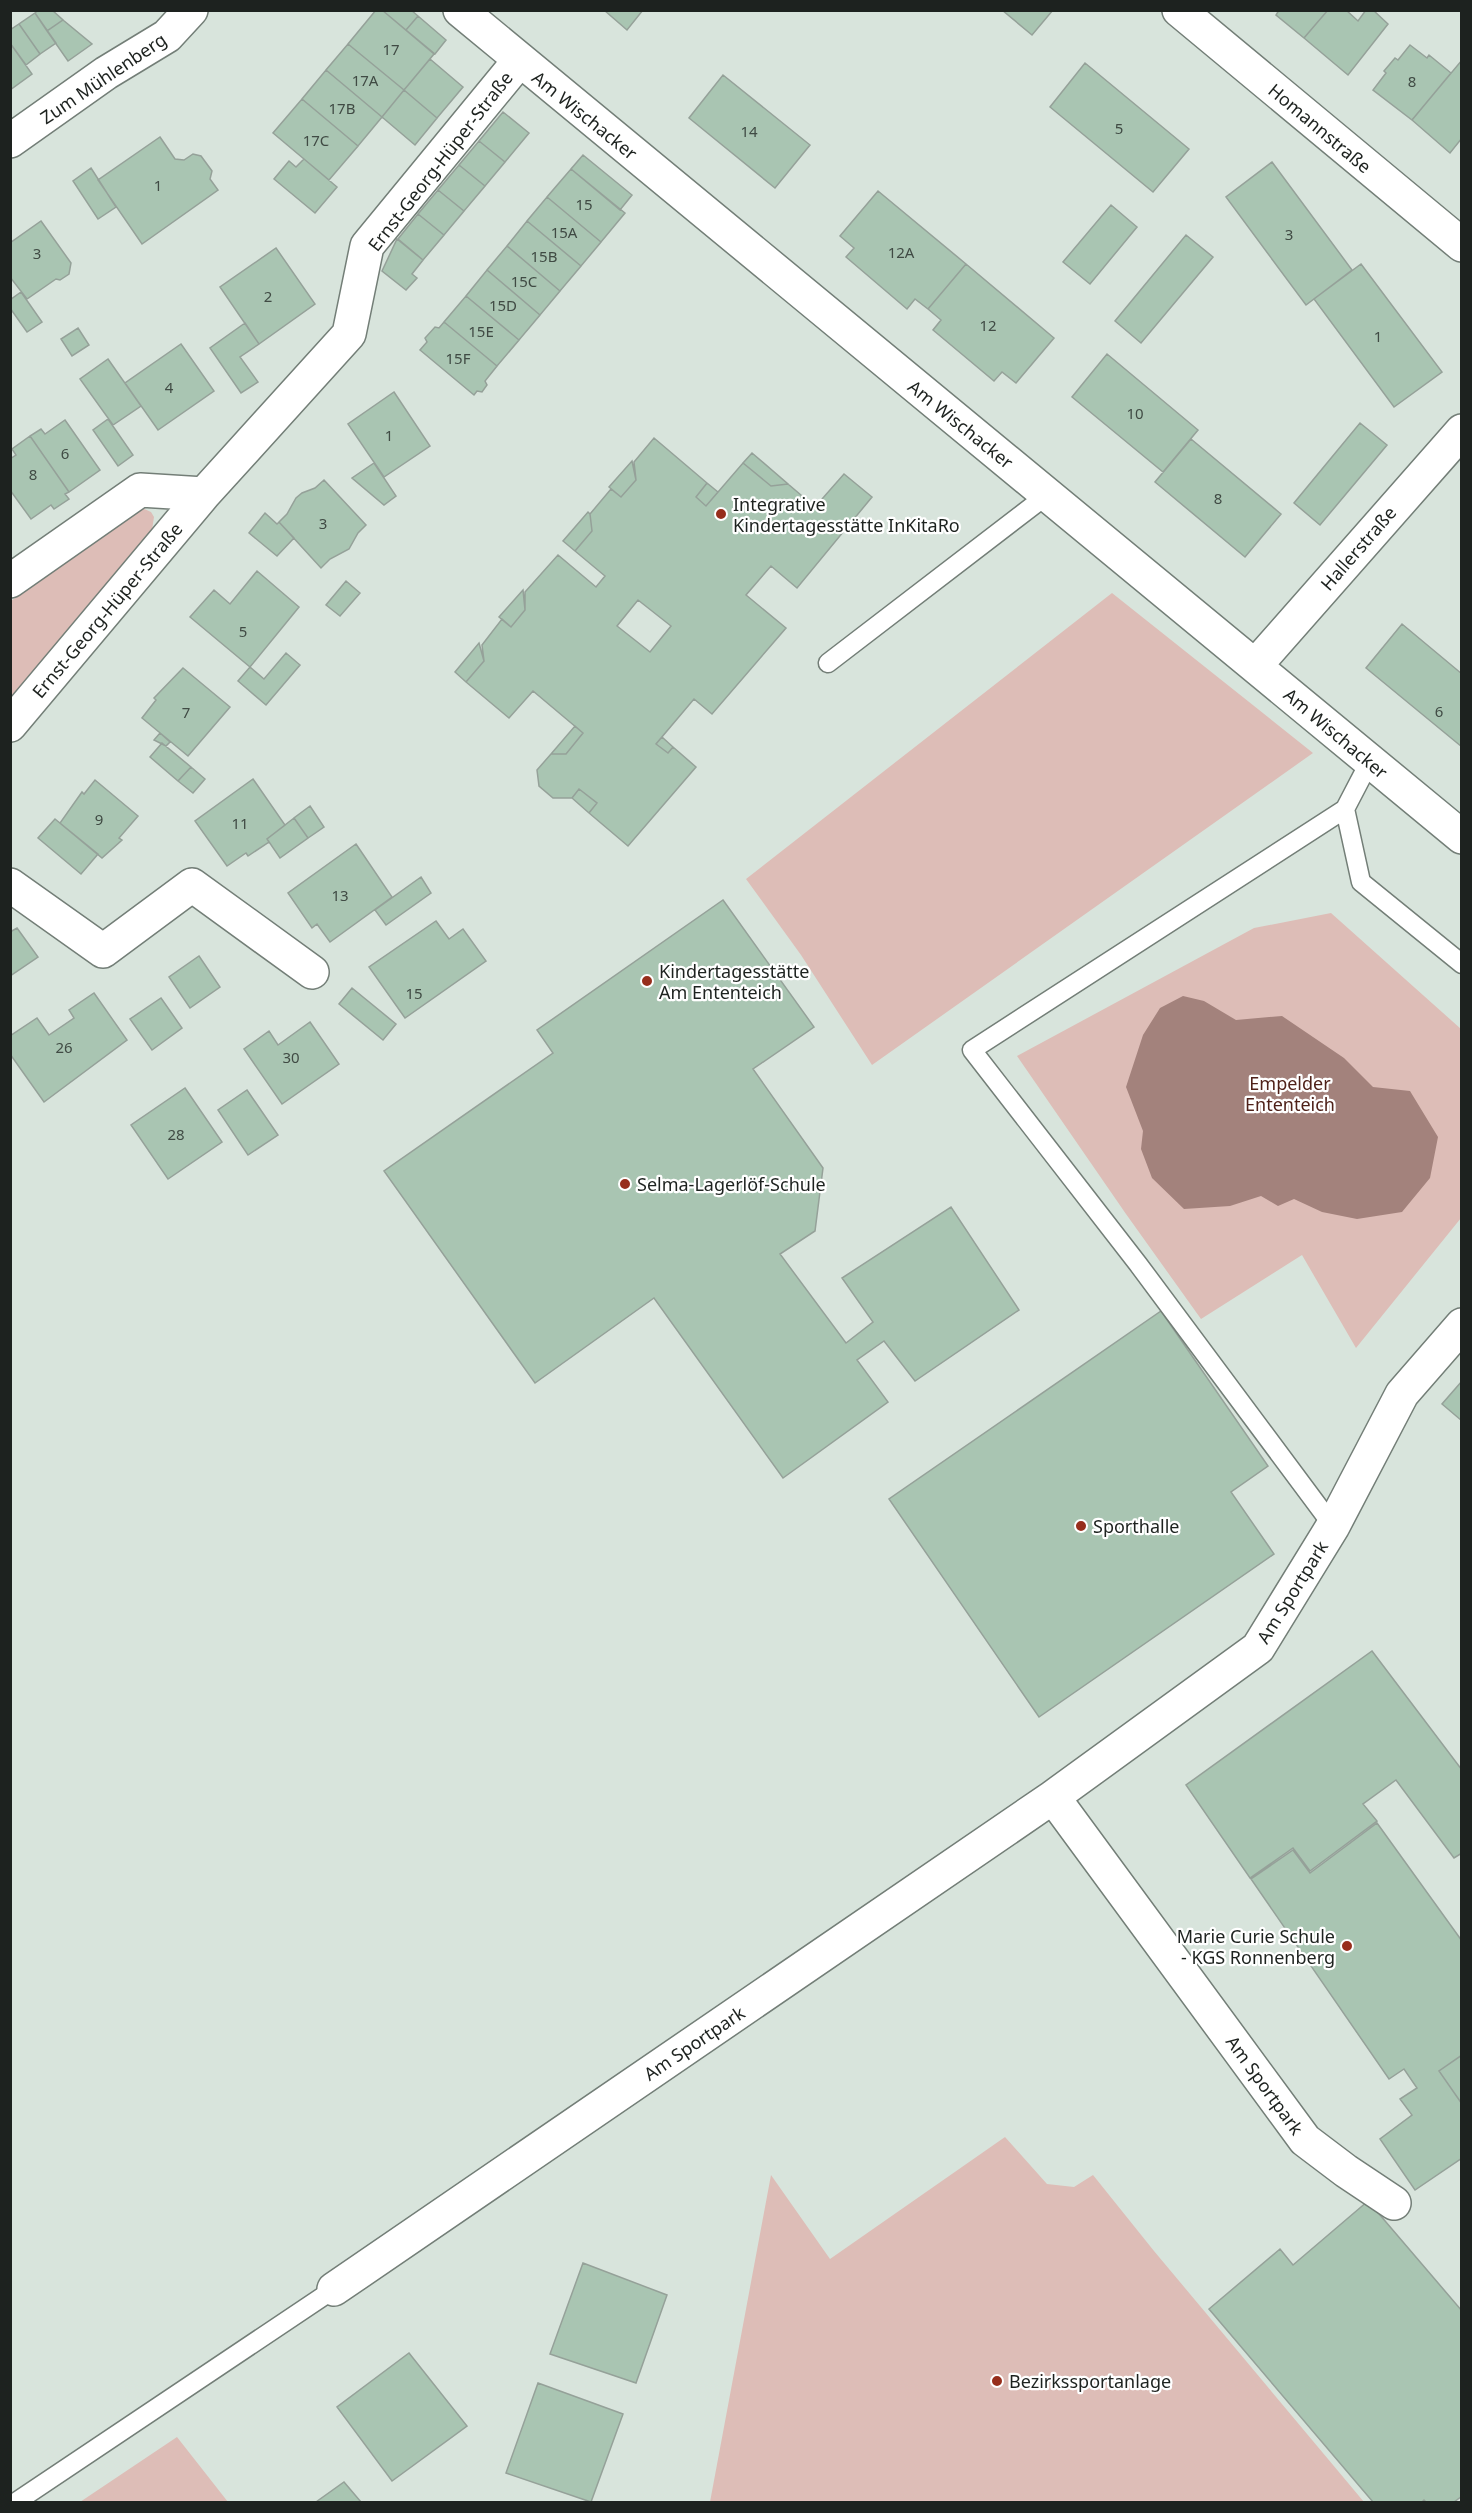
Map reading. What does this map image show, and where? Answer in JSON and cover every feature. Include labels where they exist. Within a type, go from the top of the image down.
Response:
[{"type":"street","name":"Zum Mühlenberg","points":[[10,141],[106,73],[167,36],[191,10]]},
{"type":"street","name":"Am Wischacker","points":[[460,10],[1461,837]]},
{"type":"street","name":"Homannstraße","points":[[1179,10],[1461,245]]},
{"type":"street","name":"Ernst-Georg-Hüper-Straße","points":[[10,725],[204,494],[349,334],[367,246],[519,61]]},
{"type":"street","name":"Hallerstraße","points":[[1255,666],[1461,431]]},
{"type":"street","name":"Ernst-Georg-Hüper-Straße","points":[[10,581],[140,490],[204,494]]},
{"type":"street","points":[[10,885],[103,951],[192,885],[312,972]]},
{"type":"street","name":"Am Sportpark","points":[[334,2289],[1053,1797],[1258,1648],[1333,1526],[1402,1394],[1461,1325]]},
{"type":"street","name":"Am Sportpark","points":[[1053,1797],[1305,2140],[1394,2203]]},
{"type":"lane","points":[[828,663],[1047,495]]},
{"type":"lane","points":[[1333,1526],[1138,1264],[972,1050],[1345,809],[1370,762]]},
{"type":"lane","points":[[1345,809],[1361,882],[1461,964]]},
{"type":"lane","points":[[15,2502],[334,2289]]},
{"type":"green space","points":[[140,507],[151,512],[154,517],[152,530],[11,697],[11,601]]},
{"type":"green space","points":[[1112,593],[1313,753],[872,1065],[801,955],[746,879]]},
{"type":"green space","name":"Empelder Ententeich","points":[[1331,913],[1461,1029],[1461,1218],[1356,1348],[1302,1255],[1201,1319],[1017,1056],[1254,928]]},
{"type":"green space","name":"Bezirkssportanlage","points":[[1005,2137],[1047,2184],[1074,2187],[1093,2175],[1364,2502],[710,2502],[771,2175],[830,2259]]},
{"type":"green space","points":[[177,2437],[228,2502],[80,2502]]},
{"type":"shaded area","points":[[1183,996],[1204,1001],[1236,1020],[1282,1016],[1344,1058],[1373,1087],[1410,1091],[1438,1137],[1430,1178],[1402,1212],[1357,1219],[1322,1212],[1294,1199],[1278,1206],[1261,1196],[1230,1206],[1184,1209],[1152,1178],[1141,1149],[1143,1131],[1126,1087],[1143,1035],[1160,1008]]},
{"type":"building","points":[[38,10],[52,10],[63,20],[47,31],[35,13]]},
{"type":"building","points":[[376,10],[382,10],[434,54],[404,90],[348,44]]},
{"type":"building","points":[[382,10],[411,10],[418,16],[406,30]]},
{"type":"building","points":[[604,10],[643,10],[627,30]]},
{"type":"building","points":[[1002,10],[1053,10],[1032,35]]},
{"type":"building","points":[[1279,10],[1328,10],[1304,38],[1276,15]]},
{"type":"building","points":[[1328,10],[1346,10],[1358,21],[1366,10],[1373,10],[1388,24],[1348,75],[1304,38]]},
{"type":"building","points":[[35,13],[56,43],[40,54],[19,24]]},
{"type":"building","points":[[418,16],[446,40],[435,54],[406,30]]},
{"type":"building","points":[[63,20],[92,44],[68,61],[47,31]]},
{"type":"building","points":[[19,24],[40,54],[26,65],[10,43],[10,30]]},
{"type":"building","points":[[10,43],[32,74],[10,90]]},
{"type":"building","points":[[348,44],[404,90],[382,117],[326,70]]},
{"type":"building","points":[[1410,45],[1427,58],[1429,55],[1451,73],[1412,120],[1373,90],[1386,73],[1384,71],[1395,58],[1398,60]]},
{"type":"building","points":[[430,59],[463,87],[437,118],[404,90]]},
{"type":"building","points":[[1462,60],[1462,138],[1450,153],[1412,120]]},
{"type":"building","points":[[1085,63],[1189,149],[1153,192],[1050,107]]},
{"type":"building","points":[[326,70],[382,117],[358,146],[302,99]]},
{"type":"building","points":[[723,75],[810,145],[775,188],[689,118]]},
{"type":"building","points":[[404,90],[437,118],[415,145],[382,117]]},
{"type":"building","points":[[302,99],[358,146],[329,180],[273,133]]},
{"type":"building","points":[[503,112],[529,133],[505,162],[479,141]]},
{"type":"building","points":[[160,137],[175,159],[184,160],[193,154],[201,156],[212,171],[210,179],[218,190],[142,244],[98,180]]},
{"type":"building","points":[[479,141],[505,162],[485,186],[459,165]]},
{"type":"building","points":[[583,155],[632,195],[620,210],[571,169]]},
{"type":"building","points":[[304,159],[337,187],[315,213],[274,179],[289,161],[296,167]]},
{"type":"building","points":[[1272,162],[1352,270],[1306,305],[1226,197]]},
{"type":"building","points":[[459,165],[485,186],[464,211],[438,190]]},
{"type":"building","points":[[91,168],[116,207],[98,219],[73,181]]},
{"type":"building","points":[[571,169],[625,213],[601,242],[547,197]]},
{"type":"building","points":[[438,190],[464,211],[444,235],[418,214]]},
{"type":"building","points":[[878,191],[966,264],[928,309],[915,299],[907,309],[846,257],[854,248],[840,236]]},
{"type":"building","points":[[547,197],[601,242],[581,266],[527,221]]},
{"type":"building","points":[[1111,205],[1137,227],[1090,284],[1063,262]]},
{"type":"building","points":[[418,214],[444,235],[423,260],[398,239]]},
{"type":"building","points":[[41,221],[71,263],[69,274],[60,280],[56,279],[27,299],[10,277],[10,243]]},
{"type":"building","points":[[527,221],[581,266],[560,291],[507,246]]},
{"type":"building","points":[[1186,235],[1213,257],[1141,343],[1115,321]]},
{"type":"building","points":[[397,239],[423,260],[412,274],[417,278],[406,290],[382,271]]},
{"type":"building","points":[[507,246],[560,291],[540,315],[487,270]]},
{"type":"building","points":[[276,248],[315,304],[259,344],[220,287]]},
{"type":"building","points":[[966,264],[1054,338],[1016,383],[1002,372],[994,381],[933,330],[941,320],[928,309]]},
{"type":"building","points":[[1361,264],[1442,372],[1394,407],[1314,299]]},
{"type":"building","points":[[487,270],[540,315],[519,340],[466,296]]},
{"type":"building","points":[[21,292],[42,322],[27,332],[10,308],[10,300]]},
{"type":"building","points":[[466,296],[519,340],[497,366],[444,322]]},
{"type":"building","points":[[444,322],[497,366],[485,381],[487,385],[482,392],[477,391],[474,395],[420,350],[427,342],[425,338],[435,327],[439,328]]},
{"type":"building","points":[[245,323],[259,344],[240,357],[258,382],[241,393],[210,348]]},
{"type":"building","points":[[78,328],[89,345],[72,356],[61,339]]},
{"type":"building","points":[[181,344],[214,391],[158,430],[125,383]]},
{"type":"building","points":[[1107,354],[1198,430],[1163,472],[1072,397]]},
{"type":"building","points":[[108,359],[141,406],[113,425],[80,379]]},
{"type":"building","points":[[394,392],[430,446],[384,477],[348,424]]},
{"type":"building","points":[[108,419],[133,455],[118,466],[93,430]]},
{"type":"building","points":[[65,420],[100,470],[69,492],[30,436],[41,429],[45,434]]},
{"type":"building","points":[[1360,423],[1387,445],[1320,525],[1294,503]]},
{"type":"building","points":[[30,436],[69,492],[65,494],[69,499],[54,509],[51,505],[31,519],[10,490],[10,459],[16,455],[12,449]]},
{"type":"building","points":[[654,438],[707,483],[696,497],[706,506],[743,463],[771,486],[788,484],[815,507],[844,474],[872,497],[797,588],[771,566],[746,595],[786,628],[712,714],[694,699],[656,744],[668,753],[673,747],[696,767],[628,846],[589,813],[597,803],[579,789],[572,798],[553,798],[539,786],[537,770],[551,754],[566,754],[583,733],[533,691],[509,718],[466,682],[484,661],[482,645],[502,619],[511,627],[525,610],[525,592],[558,555],[596,587],[605,576],[575,551],[592,531],[590,514],[611,489],[621,497],[636,480],[634,462]],"holes":[[[638,600],[671,626],[650,652],[617,626]]]},
{"type":"building","points":[[1191,439],[1281,514],[1245,557],[1155,482]]},
{"type":"building","points":[[752,453],[788,484],[771,486],[743,463]]},
{"type":"building","points":[[632,461],[636,480],[621,497],[609,487]]},
{"type":"building","points":[[374,463],[396,496],[384,505],[352,478]]},
{"type":"building","points":[[324,480],[366,525],[358,533],[349,549],[330,559],[321,568],[279,522],[287,514],[296,498],[315,488]]},
{"type":"building","points":[[707,483],[718,492],[706,506],[696,497]]},
{"type":"building","points":[[588,512],[592,531],[575,551],[563,541]]},
{"type":"building","points":[[265,513],[277,524],[279,522],[294,538],[277,556],[249,533]]},
{"type":"building","points":[[257,571],[299,607],[250,667],[190,617],[214,590],[230,604]]},
{"type":"building","points":[[346,581],[360,593],[340,616],[326,605]]},
{"type":"building","points":[[523,590],[525,610],[511,627],[499,617]]},
{"type":"building","points":[[1402,624],[1462,674],[1462,747],[1366,668]]},
{"type":"building","points":[[479,643],[484,661],[466,682],[455,672]]},
{"type":"building","points":[[286,653],[300,665],[266,705],[238,681],[250,667],[264,679]]},
{"type":"building","points":[[183,668],[230,707],[188,756],[142,718],[156,700],[154,698]]},
{"type":"building","points":[[575,726],[583,733],[566,754],[551,754]]},
{"type":"building","points":[[160,733],[170,742],[166,746],[154,740]]},
{"type":"building","points":[[662,737],[673,747],[668,753],[656,744]]},
{"type":"building","points":[[162,743],[191,767],[178,781],[150,757]]},
{"type":"building","points":[[191,767],[205,779],[193,793],[178,781]]},
{"type":"building","points":[[253,779],[285,825],[267,839],[269,842],[248,856],[246,853],[227,866],[195,821]]},
{"type":"building","points":[[95,780],[138,816],[119,838],[122,840],[102,858],[60,823],[82,792],[84,794]]},
{"type":"building","points":[[579,789],[597,803],[589,813],[572,798]]},
{"type":"building","points":[[310,806],[324,827],[308,838],[294,818]]},
{"type":"building","points":[[294,818],[308,838],[280,858],[267,839]]},
{"type":"building","points":[[55,819],[98,854],[81,874],[38,838]]},
{"type":"building","points":[[356,844],[392,897],[330,942],[317,924],[312,928],[288,893]]},
{"type":"building","points":[[421,877],[431,893],[386,925],[375,910]]},
{"type":"building","points":[[723,900],[814,1027],[753,1069],[823,1168],[815,1231],[780,1254],[846,1343],[873,1322],[842,1278],[951,1207],[1019,1310],[915,1381],[884,1341],[857,1360],[888,1402],[783,1478],[654,1298],[535,1383],[384,1171],[553,1053],[537,1030]]},
{"type":"building","points":[[436,921],[449,939],[463,929],[486,961],[405,1018],[369,967]]},
{"type":"building","points":[[17,928],[38,957],[10,976],[10,932]]},
{"type":"building","points":[[199,956],[220,987],[190,1008],[169,977]]},
{"type":"building","points":[[352,988],[396,1024],[383,1040],[339,1004]]},
{"type":"building","points":[[94,993],[127,1040],[44,1102],[10,1054],[10,1036],[37,1018],[49,1035],[74,1018],[69,1010]]},
{"type":"building","points":[[161,998],[182,1028],[152,1050],[130,1019]]},
{"type":"building","points":[[310,1022],[339,1064],[282,1104],[244,1049],[269,1031],[278,1045]]},
{"type":"building","points":[[185,1088],[222,1142],[168,1179],[131,1125]]},
{"type":"building","points":[[247,1090],[278,1135],[248,1155],[218,1110]]},
{"type":"building","name":"Sporthalle","points":[[1161,1311],[1268,1466],[1231,1492],[1274,1554],[1039,1717],[889,1499]]},
{"type":"building","points":[[1462,1381],[1462,1421],[1442,1404]]},
{"type":"building","points":[[1372,1651],[1462,1770],[1462,1853],[1454,1858],[1396,1780],[1363,1804],[1377,1821],[1310,1871],[1293,1848],[1250,1878],[1186,1785]]},
{"type":"building","points":[[1377,1823],[1462,1941],[1462,2055],[1439,2071],[1462,2104],[1462,2158],[1415,2190],[1380,2139],[1412,2115],[1400,2099],[1417,2088],[1404,2069],[1389,2079],[1251,1879],[1293,1850],[1310,1873]]},
{"type":"building","points":[[1462,2055],[1462,2104],[1439,2071]]},
{"type":"building","points":[[1368,2201],[1462,2311],[1462,2496],[1454,2502],[1426,2502],[1424,2500],[1422,2502],[1373,2502],[1209,2309],[1280,2249],[1293,2265]]},
{"type":"building","points":[[583,2263],[667,2295],[636,2383],[550,2354]]},
{"type":"building","points":[[409,2353],[467,2426],[392,2481],[337,2407]]},
{"type":"building","points":[[538,2383],[623,2414],[591,2502],[506,2473]]},
{"type":"building","points":[[344,2482],[361,2502],[316,2502]]},
{"type":"place","name":"Integrative Kindertagesstätte InKitaRo","points":[[721,514]]},
{"type":"place","name":"Kindertagesstätte Am Ententeich","points":[[647,981]]},
{"type":"place","name":"Selma-Lagerlöf-Schule","points":[[625,1184]]},
{"type":"place","name":"Sporthalle","points":[[1081,1526]]},
{"type":"place","name":"Marie Curie Schule - KGS Ronnenberg","points":[[1347,1946]]},
{"type":"place","name":"Bezirkssportanlage","points":[[997,2381]]}]
